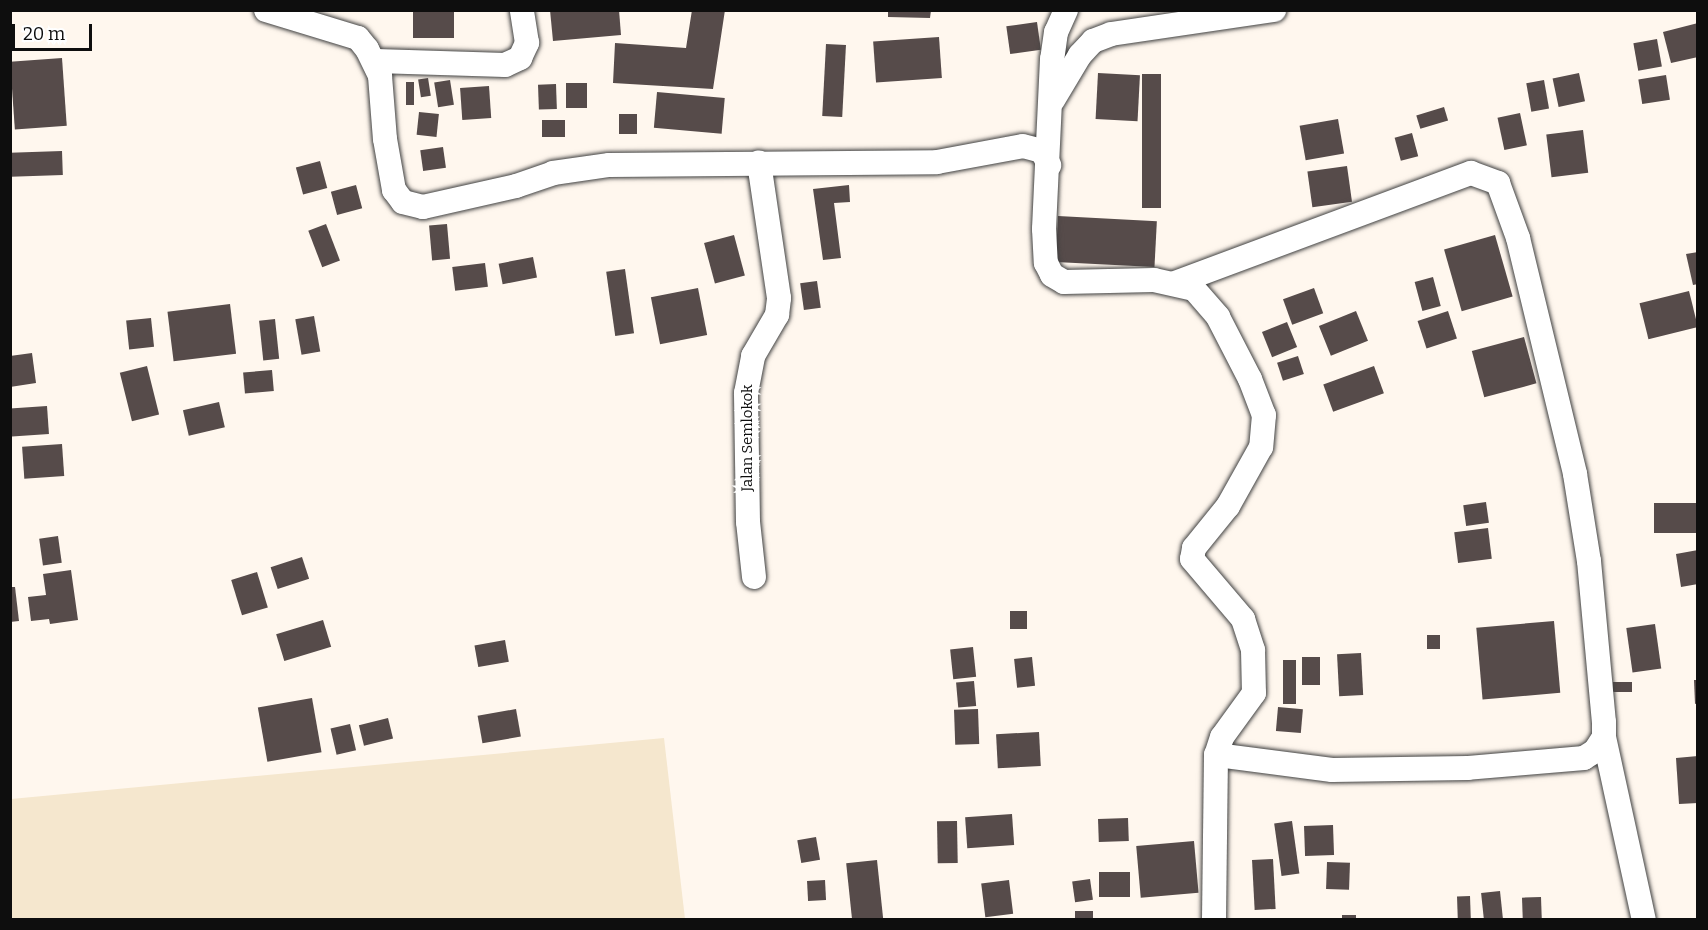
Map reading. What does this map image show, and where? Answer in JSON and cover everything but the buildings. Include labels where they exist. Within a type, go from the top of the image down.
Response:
[{"type":"street","points":[[266,10],[358,38],[376,61],[394,190],[404,202],[423,207],[440,206],[583,167],[759,162],[937,162],[1023,146],[1042,152],[1049,165]]},
{"type":"street","points":[[376,61],[505,65],[520,58],[527,43],[522,10]]},
{"type":"street","points":[[1053,100],[1080,55],[1093,41],[1111,34],[1274,10]]},
{"type":"street","points":[[1057,12],[1052,60],[1053,100],[1043,249],[1052,275],[1064,282],[1175,283],[1194,289],[1218,317],[1264,415],[1261,447],[1228,506],[1194,548],[1192,559],[1243,619],[1252,637],[1254,693],[1221,737],[1216,755],[1214,920]]},
{"type":"street","name":"Jalan Semlokok","points":[[754,577],[748,522],[746,393],[753,356],[777,315],[779,298],[759,162]]},
{"type":"street","points":[[1175,283],[1471,173],[1498,183],[1504,190],[1518,238],[1575,474],[1589,561],[1604,737],[1644,920]]},
{"type":"street","points":[[1216,755],[1324,770],[1468,768],[1584,758],[1595,751],[1604,737]]},
{"type":"shaded area","points":[[664,738],[685,919],[11,919],[11,799]]}]
